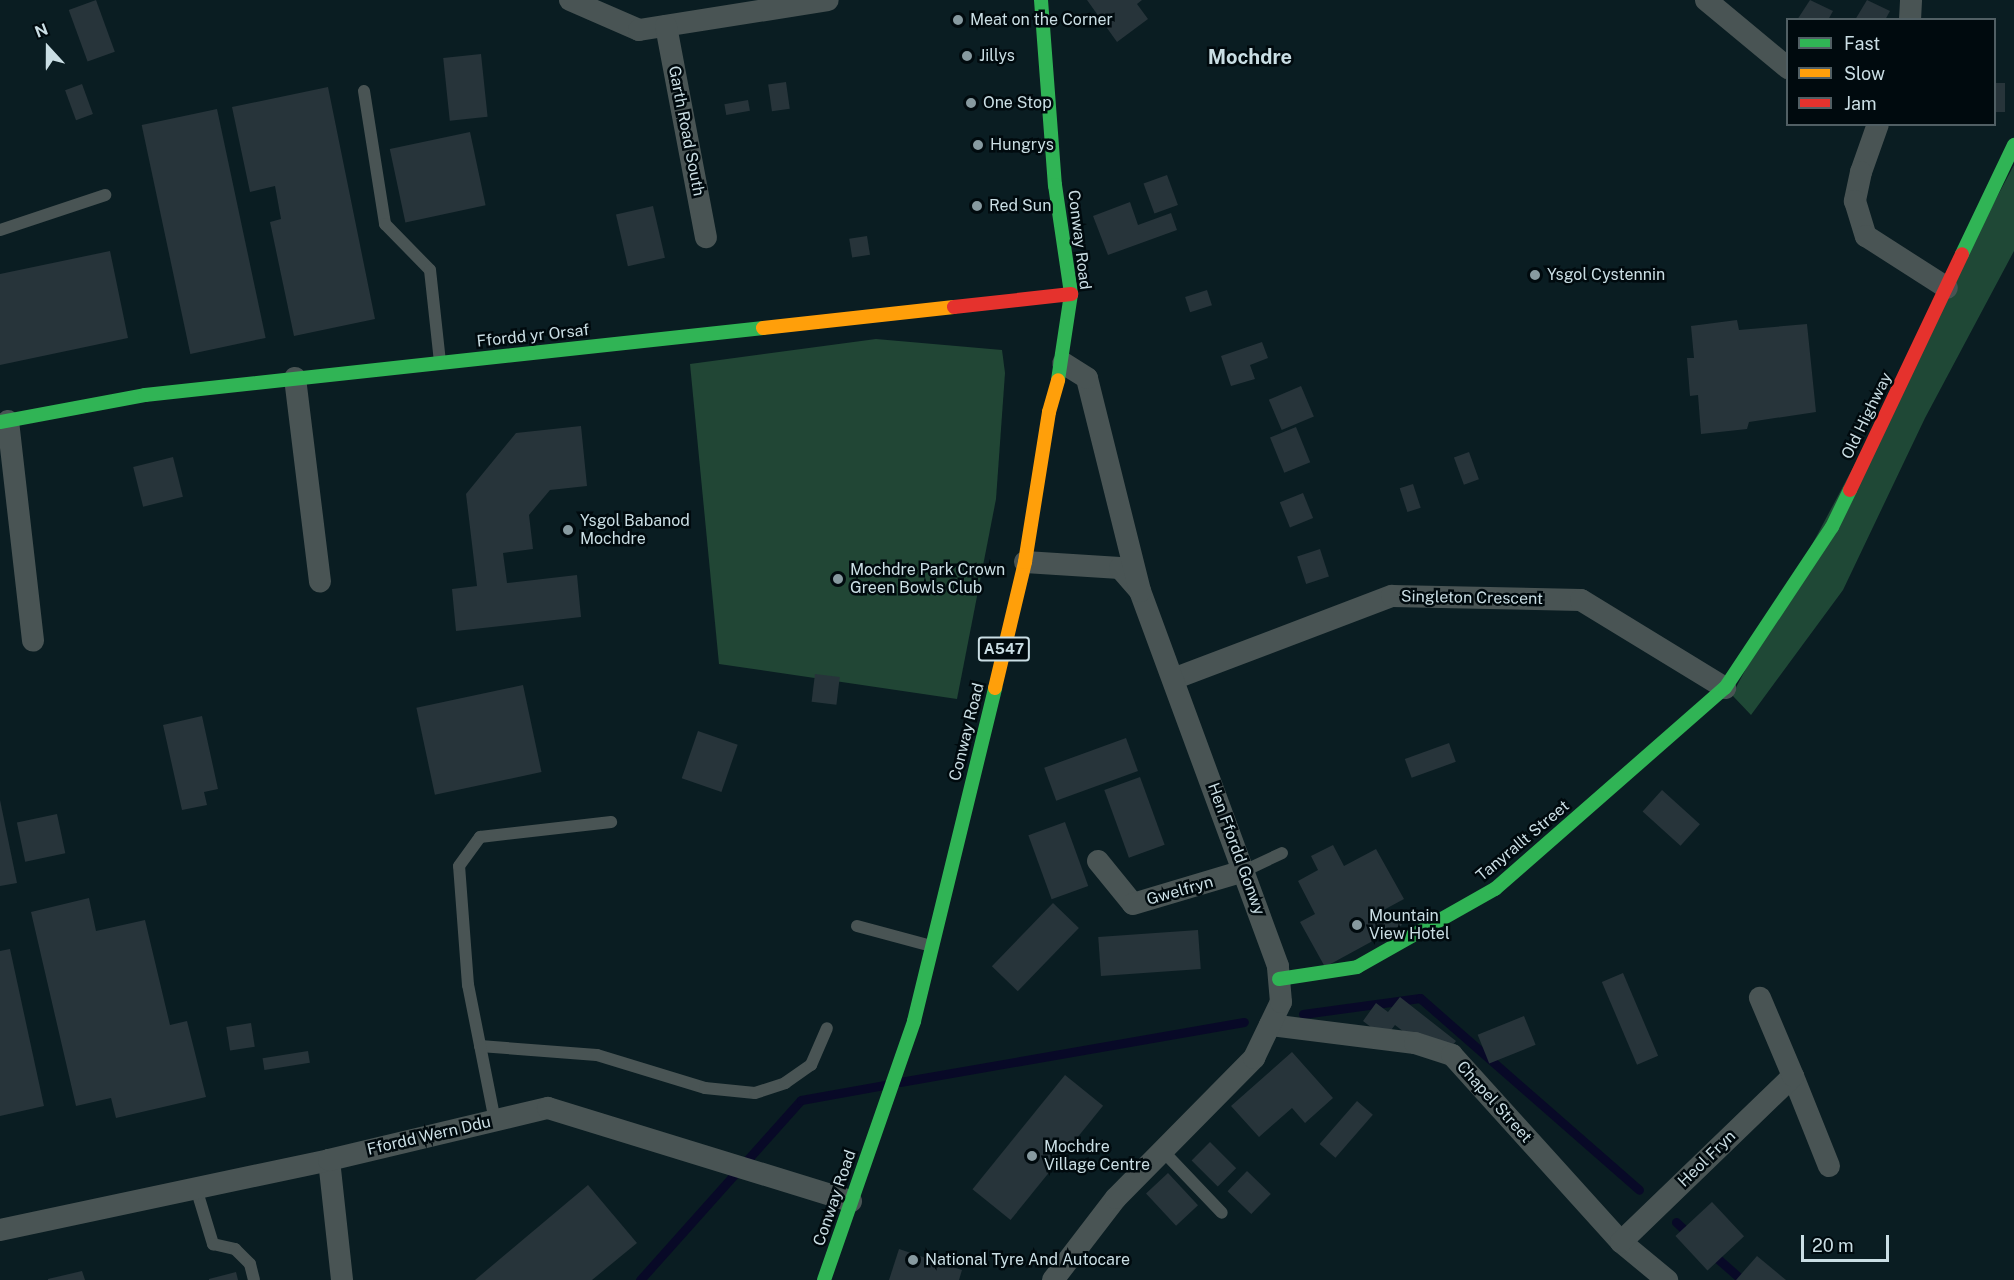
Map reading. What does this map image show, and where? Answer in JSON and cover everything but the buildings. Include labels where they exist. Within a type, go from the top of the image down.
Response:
[{"type":"street","points":[[570,0],[639,30],[758,5],[828,0]]},
{"type":"street","name":"Conway Road","points":[[824,1280],[914,1021],[1026,562],[1049,412],[1063,363],[1071,294],[1055,185],[1041,0]]},
{"type":"street","points":[[1706,0],[1786,66]]},
{"type":"street","points":[[1910,18],[1911,0]]},
{"type":"street","name":"Garth Road South","points":[[666,26],[706,237]]},
{"type":"street","points":[[1877,126],[1860,172],[1855,201],[1866,236],[1947,288]]},
{"type":"street","name":"Old Highway","points":[[1725,688],[1832,527],[2014,145]]},
{"type":"street","name":"Ffordd yr Orsaf","points":[[4,422],[145,395],[1071,294]]},
{"type":"street","name":"Hen Ffordd Gonwy","points":[[1053,1280],[1092,1225],[1161,1149],[1254,1058],[1281,1002],[1278,966],[1140,591],[1087,378],[1063,363]]},
{"type":"street","points":[[295,378],[320,581]]},
{"type":"street","points":[[4,422],[33,641]]},
{"type":"street","points":[[1026,562],[1120,568],[1140,591]]},
{"type":"street","name":"Singleton Crescent","points":[[1173,679],[1392,596],[1581,600],[1725,688]]},
{"type":"street","name":"Tanyrallt Street","points":[[1280,980],[1357,967],[1495,889],[1725,688]]},
{"type":"street","name":"Gwelfryn","points":[[1098,861],[1133,904],[1244,871]]},
{"type":"street","points":[[1760,998],[1829,1166]]},
{"type":"street","name":"Chapel Street","points":[[1270,1025],[1415,1043],[1452,1055],[1621,1242],[1667,1280]]},
{"type":"street","name":"Heol Fryn","points":[[1621,1242],[1793,1076]]},
{"type":"street","name":"Ffordd Wern Ddu","points":[[0,1230],[329,1160],[548,1108],[851,1201]]},
{"type":"street","points":[[329,1160],[342,1280]]},
{"type":"lane","points":[[364,91],[385,224],[429,270],[440,363]]},
{"type":"lane","points":[[0,230],[105,195]]},
{"type":"lane","points":[[495,1121],[468,985],[459,866],[480,837],[611,822]]},
{"type":"lane","points":[[1244,871],[1282,853]]},
{"type":"lane","points":[[857,926],[932,947]]},
{"type":"lane","points":[[480,1046],[597,1055],[705,1088],[755,1093],[784,1083],[811,1065],[827,1028]]},
{"type":"lane","points":[[1161,1149],[1222,1213]]},
{"type":"lane","points":[[196,1188],[213,1244],[235,1249],[250,1264],[254,1280]]},
{"type":"green space","points":[[2014,165],[2014,251],[1925,418],[1843,590],[1751,715],[1732,695]]},
{"type":"green space","points":[[876,339],[1002,350],[1005,373],[996,499],[957,699],[719,664],[690,364]]},
{"type":"waterway","points":[[1303,1014],[1420,998],[1639,1190]]},
{"type":"waterway","points":[[900,1082],[1244,1022]]},
{"type":"waterway","points":[[640,1280],[801,1100],[884,1085]]},
{"type":"waterway","points":[[1676,1222],[1690,1235]]},
{"type":"waterway","points":[[1710,1252],[1742,1280]]},
{"type":"traffic: fast","points":[[1041,0],[1055,185],[1071,294],[1058,380]]},
{"type":"traffic: fast","points":[[1962,254],[2014,145]]},
{"type":"traffic: fast","points":[[0,422],[145,395],[763,328]]},
{"type":"traffic: fast","points":[[1279,979],[1357,967],[1495,889],[1725,688],[1832,527],[1850,490]]},
{"type":"traffic: fast","points":[[824,1280],[914,1021],[995,688]]},
{"type":"traffic: slow","points":[[763,328],[954,307]]},
{"type":"traffic: slow","points":[[995,688],[1025,562],[1049,412],[1058,380]]},
{"type":"traffic: jam","points":[[1850,490],[1962,254]]},
{"type":"traffic: jam","points":[[954,307],[1071,294]]},
{"type":"place","name":"Meat on the Corner","points":[[958,20]]},
{"type":"place","name":"Jillys","points":[[967,56]]},
{"type":"place","name":"One Stop","points":[[971,103]]},
{"type":"place","name":"Hungrys","points":[[978,145]]},
{"type":"place","name":"Red Sun","points":[[977,206]]},
{"type":"place","name":"Ysgol Cystennin","points":[[1535,275]]},
{"type":"place","name":"Ysgol Babanod Mochdre","points":[[568,530]]},
{"type":"place","name":"Mochdre Park Crown Green Bowls Club","points":[[838,579]]},
{"type":"place","name":"Mountain View Hotel","points":[[1357,925]]},
{"type":"place","name":"Mochdre Village Centre","points":[[1032,1156]]},
{"type":"place","name":"National Tyre And Autocare","points":[[913,1260]]},
{"type":"district","name":"Mochdre","points":[[1250,57]]}]
